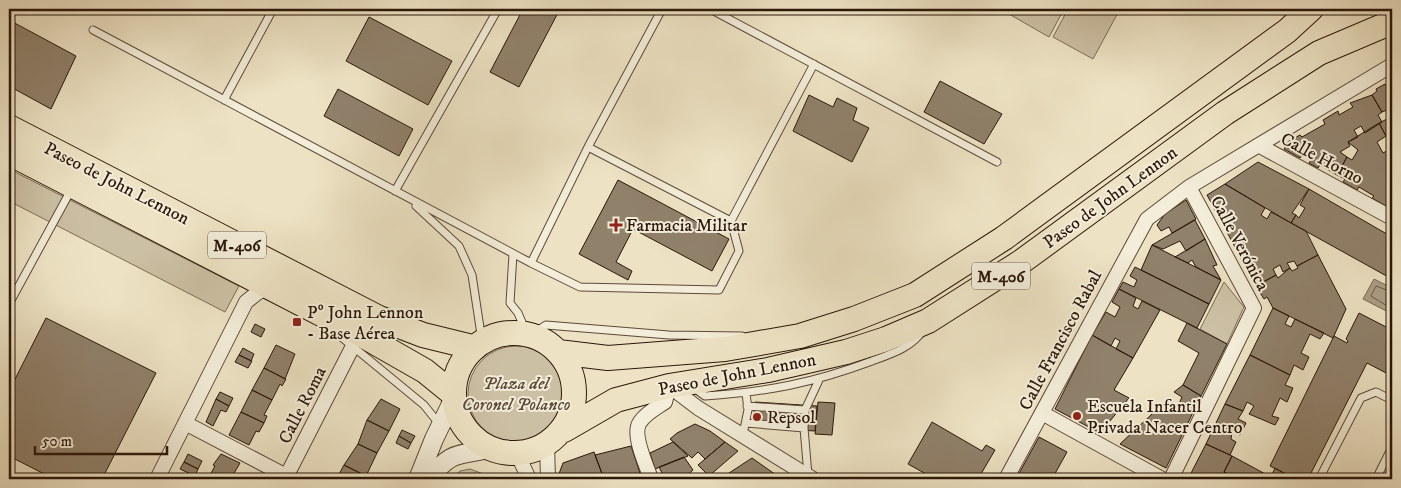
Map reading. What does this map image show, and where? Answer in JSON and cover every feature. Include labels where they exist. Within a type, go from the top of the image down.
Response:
[{"type":"highway","name":"Paseo de John Lennon","points":[[558,352],[608,358],[725,350],[800,336],[854,319],[915,295],[1004,238],[1287,31],[1311,9]]},
{"type":"highway","points":[[1382,9],[1392,14]]},
{"type":"highway","name":"Paseo de John Lennon","points":[[555,437],[616,400],[679,384],[768,370],[846,352],[886,339],[928,321],[1021,262],[1225,113],[1320,52],[1392,22]]},
{"type":"highway","name":"Paseo de John Lennon","points":[[9,127],[379,318],[423,336],[477,344]]},
{"type":"highway","name":"Paseo de John Lennon","points":[[9,153],[270,286],[424,371],[452,398]]},
{"type":"highway","name":"M-406","points":[[452,398],[460,421],[471,435],[490,449],[504,454],[517,454],[555,437],[574,406],[574,386],[570,368],[558,352],[529,334],[511,332],[477,344]]},
{"type":"highway","points":[[452,398],[457,372],[477,344]]},
{"type":"street","points":[[1189,187],[1392,65]]},
{"type":"street","name":"Calle Horno","points":[[1260,146],[1392,218]]},
{"type":"street","name":"Calle Francisco Rabal","points":[[1006,479],[1147,219],[1189,187]]},
{"type":"street","name":"Calle Verónica","points":[[1171,479],[1254,308],[1189,187]]},
{"type":"street","points":[[157,479],[246,302],[270,286]]},
{"type":"street","name":"Calle Roma","points":[[288,478],[352,348]]},
{"type":"street","points":[[651,479],[638,440],[640,421],[665,402],[679,384],[698,408],[745,428],[811,478]]},
{"type":"street","points":[[418,479],[452,398]]},
{"type":"street","points":[[1042,414],[1162,479]]},
{"type":"street","points":[[185,423],[288,478]]},
{"type":"street","points":[[548,479],[555,437]]},
{"type":"street","points":[[428,479],[444,460],[457,454],[490,449]]},
{"type":"street","points":[[517,454],[530,479]]},
{"type":"lane","points":[[224,100],[273,9]]},
{"type":"lane","points":[[395,191],[498,9]]},
{"type":"lane","points":[[531,263],[588,147],[662,9]]},
{"type":"lane","points":[[710,9],[996,162]]},
{"type":"lane","points":[[93,30],[513,254],[580,287],[719,290],[739,251],[731,220],[814,64]]},
{"type":"lane","points":[[588,147],[731,220]]},
{"type":"lane","points":[[9,304],[73,186]]},
{"type":"lane","points":[[409,198],[458,246],[472,275],[477,344]]},
{"type":"lane","points":[[513,254],[510,303],[529,334],[546,325],[669,335],[800,336]]},
{"type":"lane","points":[[308,307],[352,348],[424,405],[440,425]]},
{"type":"lane","points":[[679,384],[705,396],[746,393],[819,380],[884,356],[917,341],[928,321]]},
{"type":"lane","points":[[811,478],[804,428],[805,410],[819,380]]},
{"type":"lane","points":[[1319,479],[1361,398],[1376,392],[1392,400]]},
{"type":"lane","points":[[746,393],[745,428],[804,428]]},
{"type":"lane","points":[[747,406],[805,410]]},
{"type":"lane","points":[[1376,479],[1392,447]]},
{"type":"green space","points":[[1012,9],[1064,9],[1049,37],[1009,14]]},
{"type":"green space","points":[[1068,9],[1120,9],[1093,59],[1053,37]]},
{"type":"green space","points":[[9,169],[239,286],[225,312],[9,201]]},
{"type":"green space","points":[[1224,282],[1244,307],[1227,344],[1200,329]]},
{"type":"green space","name":"Plaza del Coronel Polanco","points":[[516,346],[534,350],[550,360],[560,376],[564,394],[560,412],[550,428],[534,438],[516,442],[498,438],[482,428],[472,412],[468,394],[472,376],[482,360],[498,350]]},
{"type":"green space","points":[[470,469],[497,479],[451,479],[460,471]]},
{"type":"water","points":[[1374,279],[1392,288],[1392,314],[1363,299]]},
{"type":"building","points":[[523,9],[560,9],[519,87],[490,72]]},
{"type":"building","points":[[369,17],[452,61],[428,105],[346,61]]},
{"type":"building","points":[[9,20],[76,56],[51,109],[9,86]]},
{"type":"building","points":[[940,81],[1002,114],[984,144],[924,112]]},
{"type":"building","points":[[1392,83],[1392,135],[1391,133],[1386,136],[1379,123],[1391,117],[1387,110],[1382,112],[1372,95],[1377,91],[1376,89],[1385,84],[1386,86]]},
{"type":"building","points":[[338,89],[413,129],[399,156],[324,116]]},
{"type":"building","points":[[809,95],[833,107],[837,98],[857,108],[853,120],[869,128],[852,162],[793,131]]},
{"type":"building","points":[[1372,95],[1382,112],[1378,115],[1382,122],[1365,133],[1361,126],[1354,130],[1358,137],[1348,142],[1350,146],[1340,152],[1347,157],[1337,175],[1320,165],[1318,168],[1309,163],[1311,160],[1302,155],[1300,158],[1284,149],[1289,141],[1300,135],[1302,137],[1325,124],[1323,120],[1338,111],[1339,115],[1353,107],[1350,103]]},
{"type":"building","points":[[1379,123],[1386,136],[1377,142],[1383,153],[1392,148],[1392,207],[1387,204],[1386,206],[1372,198],[1374,196],[1359,187],[1357,190],[1343,182],[1345,179],[1337,175],[1347,157],[1352,160],[1358,150],[1348,142]]},
{"type":"building","points":[[1258,162],[1309,189],[1292,213],[1296,215],[1291,223],[1225,184]]},
{"type":"building","points":[[618,180],[729,239],[712,271],[633,229],[616,262],[632,271],[628,280],[579,254]]},
{"type":"building","points":[[1225,184],[1265,208],[1261,215],[1267,219],[1271,212],[1306,231],[1318,255],[1297,266],[1294,261],[1287,263],[1290,268],[1283,272],[1280,265],[1273,269],[1276,275],[1256,286],[1207,195]]},
{"type":"building","points":[[1309,189],[1392,237],[1392,279],[1291,223],[1296,215],[1299,218],[1305,208],[1300,205]]},
{"type":"building","points":[[1186,200],[1196,219],[1172,233],[1169,227],[1161,231],[1157,225],[1165,214]]},
{"type":"building","points":[[1195,220],[1205,239],[1186,251],[1180,241],[1163,249],[1152,245]]},
{"type":"building","points":[[1205,239],[1217,265],[1213,266],[1221,280],[1196,267],[1192,260],[1188,263],[1175,257]]},
{"type":"building","points":[[1152,245],[1221,280],[1209,304],[1141,270]]},
{"type":"building","points":[[1318,255],[1346,309],[1333,338],[1273,308],[1267,297],[1264,299],[1256,286],[1276,275],[1278,278],[1290,268],[1292,271],[1298,268],[1297,266]]},
{"type":"building","points":[[1135,267],[1209,304],[1197,328],[1119,289],[1123,282],[1134,287],[1137,280],[1130,276]]},
{"type":"building","points":[[1119,289],[1136,298],[1133,306],[1138,309],[1142,301],[1160,310],[1133,358],[1116,349],[1120,341],[1115,338],[1111,346],[1092,335],[1106,312],[1115,317],[1120,307],[1112,302]]},
{"type":"building","points":[[1273,308],[1289,316],[1285,324],[1291,327],[1295,319],[1324,333],[1320,339],[1310,334],[1301,353],[1309,357],[1303,370],[1294,365],[1290,375],[1250,355]]},
{"type":"building","points":[[1359,313],[1392,330],[1392,376],[1367,363],[1308,479],[1296,479],[1270,466],[1334,336],[1347,343],[1346,339]]},
{"type":"building","points":[[46,318],[156,373],[102,479],[54,479],[9,456],[9,391]]},
{"type":"building","points":[[1187,323],[1227,344],[1201,396],[1183,385],[1199,353],[1178,341]]},
{"type":"building","points":[[255,324],[265,329],[261,337],[251,332]]},
{"type":"building","points":[[1092,335],[1133,358],[1114,390],[1129,398],[1100,433],[1055,409]]},
{"type":"building","points":[[276,345],[295,354],[285,379],[264,368]]},
{"type":"building","points":[[243,348],[254,354],[251,361],[239,355]]},
{"type":"building","points":[[239,355],[252,361],[248,368],[235,362]]},
{"type":"building","points":[[1250,355],[1290,375],[1285,385],[1293,388],[1287,402],[1280,398],[1272,416],[1279,418],[1275,425],[1249,414],[1254,406],[1247,402],[1243,411],[1225,404]]},
{"type":"building","points":[[264,368],[286,379],[282,386],[280,384],[272,400],[252,390]]},
{"type":"building","points":[[1183,385],[1201,396],[1166,468],[1120,444],[1167,400],[1178,406],[1182,397],[1174,392]]},
{"type":"building","points":[[252,390],[272,400],[264,415],[267,416],[264,423],[241,412]]},
{"type":"building","points":[[220,392],[233,398],[229,406],[216,399]]},
{"type":"building","points":[[216,399],[229,406],[226,412],[221,410],[213,426],[206,422]]},
{"type":"building","points":[[381,399],[400,409],[389,431],[367,420]]},
{"type":"building","points":[[755,402],[817,406],[815,431],[753,427]]},
{"type":"building","points":[[818,402],[835,403],[832,435],[815,434]]},
{"type":"building","points":[[1225,404],[1243,411],[1238,419],[1246,423],[1240,435],[1216,423]]},
{"type":"building","points":[[241,412],[264,423],[259,432],[256,431],[249,445],[229,435]]},
{"type":"building","points":[[367,420],[389,431],[377,453],[358,444]]},
{"type":"building","points":[[932,422],[982,451],[986,445],[995,450],[978,479],[935,479],[908,464]]},
{"type":"building","points":[[1216,423],[1232,431],[1231,439],[1236,442],[1230,455],[1206,444]]},
{"type":"building","points":[[695,424],[710,431],[725,442],[705,459],[698,452],[692,458],[670,439],[677,433]]},
{"type":"building","points":[[402,430],[415,436],[411,443],[399,436]]},
{"type":"building","points":[[399,436],[411,443],[408,449],[396,443]]},
{"type":"building","points":[[1039,437],[1067,452],[1052,479],[1016,479]]},
{"type":"building","points":[[673,442],[688,456],[655,469],[650,453]]},
{"type":"building","points":[[725,442],[738,451],[709,476],[698,465]]},
{"type":"building","points":[[358,444],[377,453],[366,476],[344,465]]},
{"type":"building","points":[[1206,444],[1232,456],[1224,472],[1228,474],[1225,479],[1188,479]]},
{"type":"building","points":[[631,446],[642,479],[604,479],[595,455]]},
{"type":"building","points":[[594,452],[604,479],[557,479],[563,463]]},
{"type":"building","points":[[188,454],[202,461],[198,469],[184,462]]},
{"type":"building","points":[[221,454],[240,463],[233,475],[236,477],[235,479],[219,479],[210,475],[215,466],[213,465]]},
{"type":"building","points":[[1232,456],[1271,477],[1270,479],[1225,479],[1228,474],[1224,472]]},
{"type":"building","points":[[684,457],[693,470],[683,479],[665,479],[659,467]]},
{"type":"building","points":[[752,458],[779,477],[778,479],[720,479]]},
{"type":"building","points":[[184,462],[198,469],[195,476],[180,469]]},
{"type":"building","points":[[344,465],[366,476],[364,479],[340,479],[338,476]]},
{"type":"building","points":[[1275,468],[1284,473],[1281,479],[1270,479]]},
{"type":"place","name":"Farmacia Militar","points":[[616,225]]},
{"type":"place","name":"Pº John Lennon - Base Aérea","points":[[297,322]]},
{"type":"place","name":"Escuela Infantil Privada Nacer Centro","points":[[1077,416]]},
{"type":"place","name":"Repsol","points":[[757,417]]}]
